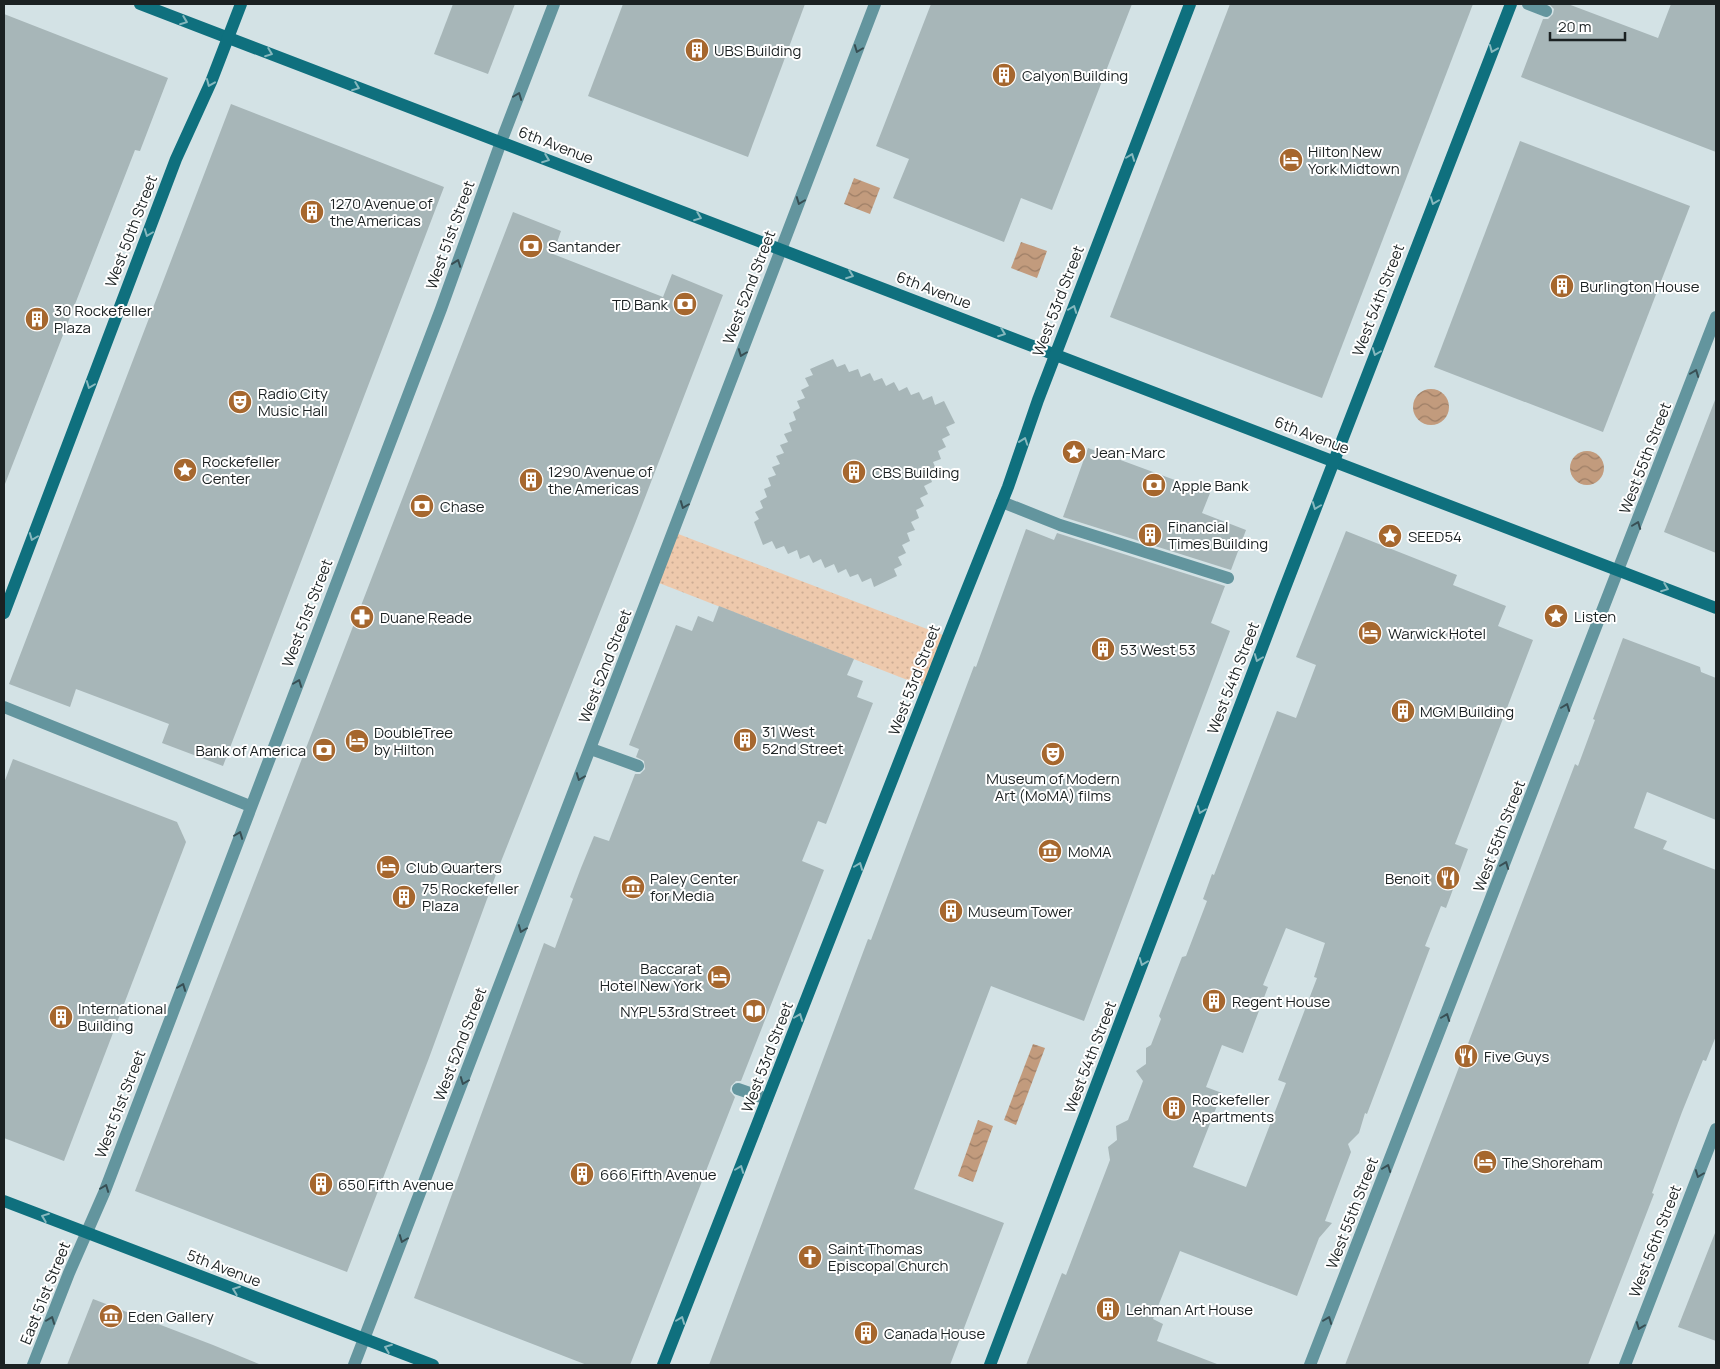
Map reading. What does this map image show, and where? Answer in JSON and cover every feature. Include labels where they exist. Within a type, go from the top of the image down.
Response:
[{"type":"main road","name":"6th Avenue","points":[[140,4],[1716,608]]},
{"type":"main road","name":"West 50th Street","points":[[4,613],[176,159],[211,82],[241,4]]},
{"type":"main road","name":"West 53rd Street","points":[[663,1365],[1002,502],[1056,354],[1190,4]]},
{"type":"main road","name":"West 54th Street","points":[[990,1365],[1510,4]]},
{"type":"main road","name":"5th Avenue","points":[[4,1201],[433,1365]]},
{"type":"street","name":"West 51st Street","points":[[87,1233],[104,1193],[441,309],[501,142],[554,4]]},
{"type":"street","name":"West 52nd Street","points":[[354,1365],[875,4]]},
{"type":"street","points":[[1528,4],[1546,11]]},
{"type":"street","name":"West 55th Street","points":[[1310,1365],[1716,317]]},
{"type":"street","points":[[1002,502],[1060,525],[1228,578]]},
{"type":"street","points":[[4,706],[250,806]]},
{"type":"street","points":[[591,748],[638,766]]},
{"type":"street","points":[[738,1089],[767,1099]]},
{"type":"street","name":"West 56th Street","points":[[1625,1365],[1716,1128]]},
{"type":"street","name":"East 51st Street","points":[[33,1365],[69,1273],[87,1233]]},
{"type":"shaded area","points":[[673,532],[948,637],[928,688],[654,581]]},
{"type":"water","points":[[854,178],[880,188],[870,214],[844,204]]},
{"type":"water","points":[[1021,242],[1047,251],[1037,278],[1011,268]]},
{"type":"water","points":[[1431,389],[1443,395],[1449,407],[1443,419],[1431,425],[1419,419],[1413,407],[1419,395]]},
{"type":"water","points":[[1587,451],[1594,452],[1599,456],[1603,461],[1603,475],[1599,480],[1594,484],[1587,485],[1580,484],[1575,480],[1571,475],[1570,468],[1571,461],[1575,456],[1580,452]]},
{"type":"water","points":[[1033,1044],[1045,1048],[1016,1125],[1004,1120]]},
{"type":"water","points":[[978,1120],[993,1126],[973,1182],[958,1176]]},
{"type":"building","points":[[453,4],[515,4],[488,74],[434,54]]},
{"type":"building","name":"UBS Building","points":[[623,4],[805,4],[748,157],[588,96]]},
{"type":"building","name":"Calyon Building","points":[[931,4],[1132,4],[1052,210],[1021,198],[1004,242],[893,198],[909,159],[876,146]]},
{"type":"building","name":"Hilton New York Midtown","points":[[1230,4],[1473,4],[1322,398],[1110,317]]},
{"type":"building","points":[[1549,4],[1568,4],[1658,38],[1671,4],[1716,4],[1716,152],[1521,77],[1543,19],[1548,19],[1553,14],[1554,9]]},
{"type":"building","name":"30 Rockefeller Plaza","points":[[4,14],[168,78],[140,151],[135,150],[5,484],[4,484]]},
{"type":"building","points":[[231,104],[444,187],[223,766],[162,743],[169,724],[76,689],[70,707],[9,684]]},
{"type":"building","name":"Burlington House","points":[[1520,141],[1690,206],[1603,432],[1434,367]]},
{"type":"building","points":[[513,212],[561,231],[553,254],[663,297],[672,274],[723,295],[498,869],[429,1058],[347,1272],[135,1191]]},
{"type":"building","name":"CBS Building","points":[[833,359],[837,367],[845,364],[849,372],[858,369],[861,377],[870,373],[874,381],[882,378],[886,386],[894,382],[899,391],[907,387],[911,395],[919,392],[923,400],[932,396],[935,405],[944,401],[955,423],[946,427],[950,435],[942,439],[946,447],[938,451],[941,459],[933,462],[937,471],[929,474],[932,482],[924,486],[928,494],[920,498],[924,506],[916,510],[919,518],[911,522],[915,530],[907,533],[910,541],[902,545],[906,553],[898,557],[902,565],[894,569],[897,576],[874,587],[871,578],[862,582],[858,574],[850,577],[846,569],[838,573],[834,564],[825,568],[821,559],[813,563],[809,555],[800,559],[797,550],[788,554],[784,546],[776,549],[772,541],[763,545],[754,522],[759,519],[755,512],[763,508],[760,501],[767,497],[764,489],[771,486],[768,478],[776,475],[772,467],[780,464],[776,456],[784,453],[780,445],[788,442],[784,434],[792,431],[789,423],[796,420],[793,412],[800,408],[797,401],[805,398],[801,390],[809,386],[805,378],[813,375],[810,369]]},
{"type":"building","points":[[1716,401],[1716,553],[1664,532]]},
{"type":"building","name":"Financial Times Building","points":[[1088,448],[1210,493],[1202,513],[1246,530],[1231,570],[1063,517]]},
{"type":"building","points":[[1026,529],[1054,540],[1057,533],[1225,586],[1211,623],[1230,631],[1084,1021],[991,986],[914,1189],[1004,1223],[950,1365],[709,1365],[868,939],[871,940],[974,666],[976,667]]},
{"type":"building","points":[[1346,531],[1457,575],[1453,585],[1506,606],[1498,626],[1533,640],[1455,844],[1468,849],[1446,908],[1441,906],[1425,946],[1430,948],[1367,1114],[1365,1113],[1359,1133],[1348,1144],[1351,1152],[1325,1221],[1332,1223],[1319,1238],[1297,1296],[1180,1251],[1153,1319],[1163,1324],[1157,1341],[1216,1365],[1026,1365],[1062,1273],[1066,1275],[1110,1160],[1108,1147],[1117,1140],[1116,1126],[1128,1120],[1143,1081],[1136,1071],[1146,1064],[1146,1048],[1151,1045],[1161,1019],[1159,1016],[1182,957],[1186,956],[1207,901],[1203,899],[1212,874],[1214,875],[1277,711],[1296,718],[1316,665],[1296,657]],"holes":[[[1286,928],[1325,943],[1314,977],[1317,978],[1278,1080],[1286,1083],[1246,1187],[1193,1167],[1222,1093],[1206,1087],[1222,1045],[1243,1053],[1268,987],[1263,985]]]},
{"type":"building","points":[[719,606],[854,659],[847,675],[863,681],[857,697],[873,703],[826,824],[818,821],[802,861],[824,870],[741,1081],[736,1081],[731,1086],[730,1091],[735,1097],[630,1365],[587,1365],[414,1298],[544,943],[555,948],[573,899],[570,897],[594,836],[609,841],[635,774],[640,774],[645,769],[644,761],[636,757],[639,749],[629,745],[676,625],[692,631],[698,616],[713,622]]},
{"type":"building","points":[[1623,638],[1700,667],[1701,672],[1716,678],[1716,820],[1647,792],[1634,828],[1667,841],[1663,849],[1716,870],[1716,1036],[1706,1061],[1703,1060],[1682,1112],[1652,1193],[1654,1194],[1588,1365],[1345,1365],[1575,764],[1578,766]]},
{"type":"building","name":"International Building","points":[[13,759],[177,822],[186,842],[64,1161],[4,1138],[4,783]]},
{"type":"building","points":[[1716,1233],[1716,1341],[1678,1327]]},
{"type":"building","points":[[93,1299],[213,1345],[259,1365],[67,1365]]},
{"type":"place","name":"UBS Building","points":[[697,50]]},
{"type":"place","name":"Calyon Building","points":[[1004,75]]},
{"type":"place","name":"Hilton New York Midtown","points":[[1291,160]]},
{"type":"place","name":"1270 Avenue of the Americas","points":[[312,212]]},
{"type":"place","name":"Santander","points":[[531,246]]},
{"type":"place","name":"Burlington House","points":[[1562,286]]},
{"type":"place","name":"TD Bank","points":[[685,304]]},
{"type":"place","name":"30 Rockefeller Plaza","points":[[37,319]]},
{"type":"place","name":"Radio City Music Hall","points":[[240,402]]},
{"type":"place","name":"Jean-Marc","points":[[1074,452]]},
{"type":"place","name":"Rockefeller Center","points":[[185,470]]},
{"type":"place","name":"CBS Building","points":[[854,472]]},
{"type":"place","name":"1290 Avenue of the Americas","points":[[531,480]]},
{"type":"place","name":"Apple Bank","points":[[1154,485]]},
{"type":"place","name":"Chase","points":[[422,506]]},
{"type":"place","name":"Financial Times Building","points":[[1150,535]]},
{"type":"place","name":"SEED54","points":[[1390,536]]},
{"type":"place","name":"Listen","points":[[1556,616]]},
{"type":"place","name":"Duane Reade","points":[[362,617]]},
{"type":"place","name":"Warwick Hotel","points":[[1370,633]]},
{"type":"place","name":"53 West 53","points":[[1103,649]]},
{"type":"place","name":"MGM Building","points":[[1403,711]]},
{"type":"place","name":"31 West 52nd Street","points":[[745,740]]},
{"type":"place","name":"DoubleTree by Hilton","points":[[357,741]]},
{"type":"place","name":"Bank of America","points":[[324,750]]},
{"type":"place","name":"Museum of Modern Art (MoMA) films","points":[[1053,754]]},
{"type":"place","name":"MoMA","points":[[1050,851]]},
{"type":"place","name":"Club Quarters","points":[[388,867]]},
{"type":"place","name":"Benoit","points":[[1448,878]]},
{"type":"place","name":"Paley Center for Media","points":[[633,887]]},
{"type":"place","name":"75 Rockefeller Plaza","points":[[404,897]]},
{"type":"place","name":"Museum Tower","points":[[951,911]]},
{"type":"place","name":"Baccarat Hotel New York","points":[[719,977]]},
{"type":"place","name":"Regent House","points":[[1214,1001]]},
{"type":"place","name":"NYPL 53rd Street","points":[[754,1011]]},
{"type":"place","name":"International Building","points":[[61,1017]]},
{"type":"place","name":"Five Guys","points":[[1466,1056]]},
{"type":"place","name":"Rockefeller Apartments","points":[[1174,1108]]},
{"type":"place","name":"The Shoreham","points":[[1485,1162]]},
{"type":"place","name":"666 Fifth Avenue","points":[[582,1174]]},
{"type":"place","name":"650 Fifth Avenue","points":[[321,1184]]},
{"type":"place","name":"Saint Thomas Episcopal Church","points":[[810,1257]]},
{"type":"place","name":"Lehman Art House","points":[[1108,1309]]},
{"type":"place","name":"Eden Gallery","points":[[111,1316]]},
{"type":"place","name":"Canada House","points":[[866,1333]]}]
